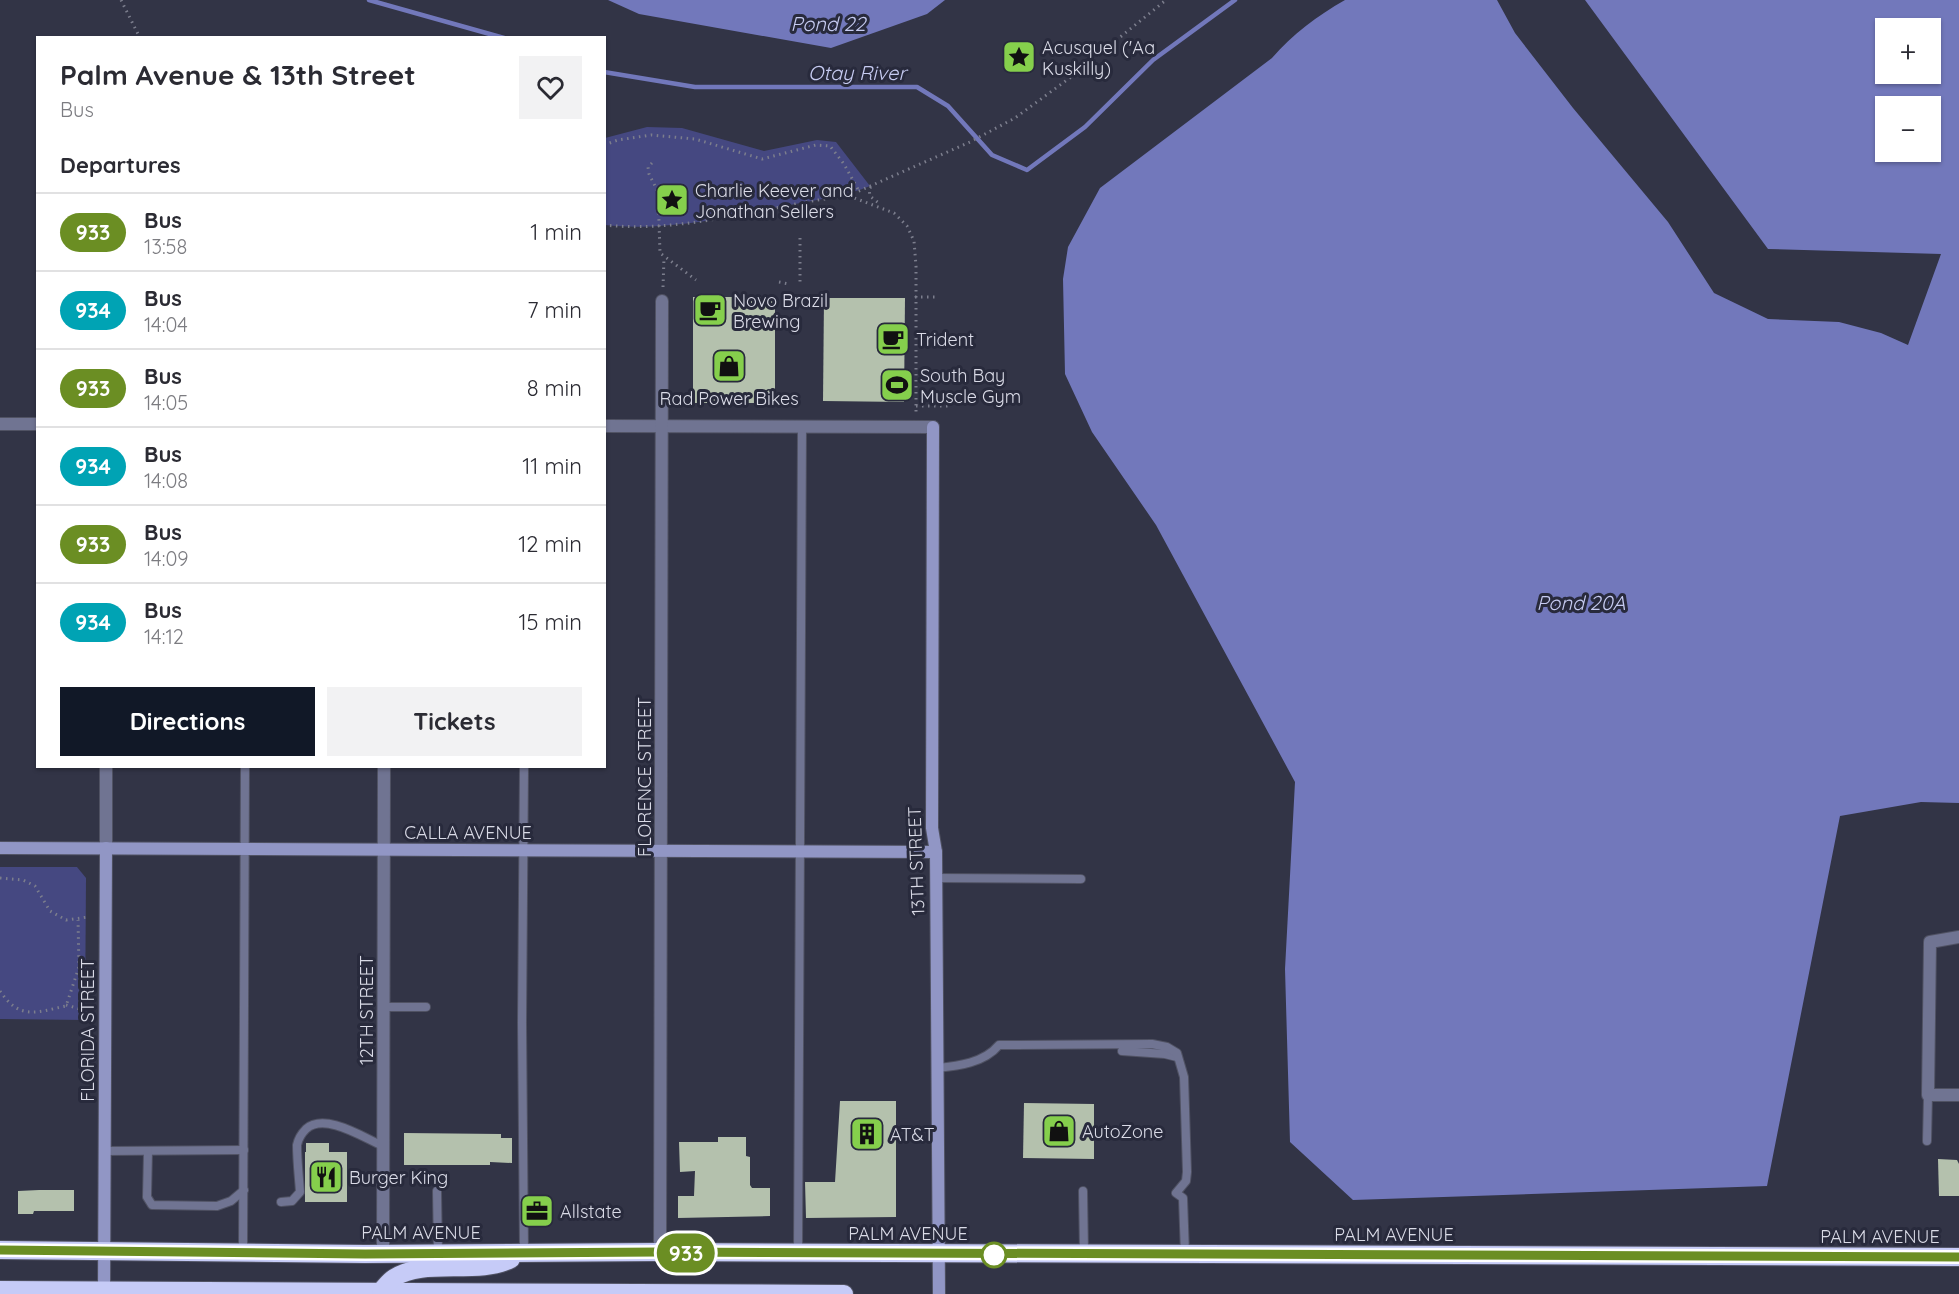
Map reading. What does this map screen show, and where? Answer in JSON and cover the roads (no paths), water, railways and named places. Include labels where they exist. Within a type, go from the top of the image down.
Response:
[{"type":"highway","name":"PALM AVENUE","points":[[0,1250],[383,1254],[660,1252],[1959,1257]]},
{"type":"highway","points":[[381,1293],[394,1277],[417,1269],[501,1264],[524,1253]]},
{"type":"highway","points":[[0,1290],[844,1294]]},
{"type":"street","name":"FLORENCE STREET","points":[[660,1252],[662,297]]},
{"type":"street","points":[[0,424],[36,424]]},
{"type":"street","points":[[606,426],[802,426]]},
{"type":"street","name":"13TH STREET","points":[[802,426],[933,427],[932,828],[936,852],[939,1294]]},
{"type":"street","name":"FLORIDA STREET","points":[[104,1292],[106,768]]},
{"type":"street","name":"12TH STREET","points":[[383,1254],[384,768]]},
{"type":"street","name":"CALLA AVENUE","points":[[0,848],[936,852]]},
{"type":"street","points":[[1959,938],[1930,942],[1928,1095],[1959,1095]]},
{"type":"lane","points":[[798,1254],[802,426]]},
{"type":"lane","points":[[243,1252],[245,768]]},
{"type":"lane","points":[[524,768],[522,1023],[524,1253]]},
{"type":"lane","points":[[936,878],[1081,879]]},
{"type":"lane","points":[[384,1008],[426,1008]]},
{"type":"lane","points":[[936,1068],[958,1066],[991,1055],[999,1046],[1152,1044],[1167,1047],[1177,1053],[1184,1077],[1187,1172],[1186,1181],[1176,1193],[1183,1198],[1185,1255]]},
{"type":"lane","points":[[1927,1141],[1928,1095]]},
{"type":"lane","points":[[281,1202],[292,1201],[300,1192],[297,1143],[303,1131],[312,1125],[324,1123],[338,1125],[383,1146]]},
{"type":"lane","points":[[105,1151],[244,1150]]},
{"type":"lane","points":[[148,1151],[147,1197],[152,1205],[217,1206],[231,1202],[244,1190]]},
{"type":"lane","points":[[437,1191],[438,1253]]},
{"type":"lane","points":[[1083,1191],[1084,1255]]},
{"type":"water","name":"Pond 22","points":[[608,0],[945,0],[927,14],[831,48],[639,14]]},
{"type":"water","name":"Pond 20A","points":[[1345,0],[1497,0],[1515,33],[1573,108],[1668,222],[1714,293],[1768,319],[1839,322],[1881,333],[1908,345],[1941,254],[1768,249],[1585,0],[1959,0],[1959,803],[1921,802],[1840,816],[1767,1186],[1353,1200],[1290,1142],[1285,969],[1295,782],[1156,525],[1092,432],[1065,374],[1063,279],[1068,247],[1100,188],[1272,58],[1315,19]]},
{"type":"waterway","name":"Otay River","points":[[369,0],[497,36]]},
{"type":"waterway","name":"Otay River","points":[[606,72],[695,87],[917,87],[948,106],[992,155],[1027,170],[1085,127],[1153,60],[1235,0]]},
{"type":"place","name":"Acusquel ('Aa Kuskilly)","points":[[1019,57]]},
{"type":"place","name":"Charlie Keever and Jonathan Sellers","points":[[672,200]]},
{"type":"place","name":"Novo Brazil Brewing","points":[[710,310]]},
{"type":"place","name":"Trident","points":[[893,339]]},
{"type":"place","name":"Rad Power Bikes","points":[[729,366]]},
{"type":"place","name":"South Bay Muscle Gym","points":[[897,385]]},
{"type":"place","name":"AutoZone","points":[[1059,1131]]},
{"type":"place","name":"AT&T","points":[[867,1134]]},
{"type":"place","name":"Burger King","points":[[326,1177]]},
{"type":"place","name":"Allstate","points":[[537,1211]]}]
